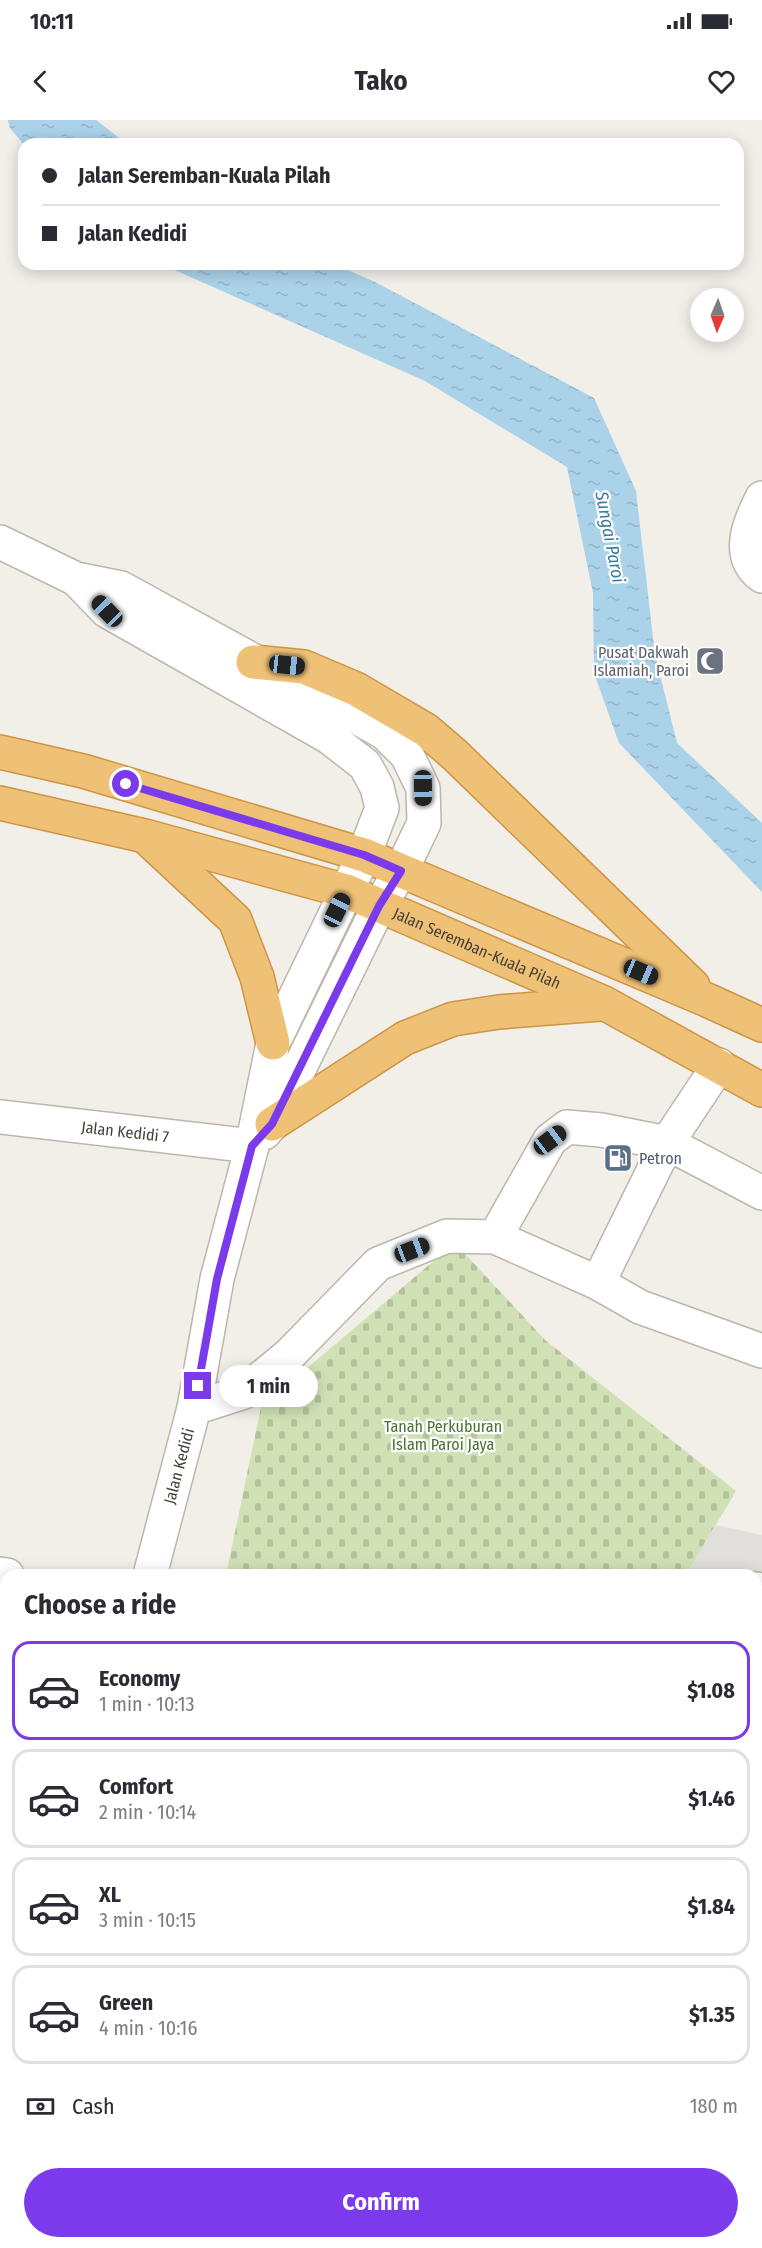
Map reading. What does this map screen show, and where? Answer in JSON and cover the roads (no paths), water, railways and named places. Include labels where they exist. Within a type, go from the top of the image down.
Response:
[{"type":"highway","points":[[253,662],[304,667],[356,689],[426,730],[455,755],[707,1000]]},
{"type":"highway","points":[[0,752],[82,771],[364,855],[762,1025]]},
{"type":"highway","name":"Jalan Seremban-Kuala Pilah","points":[[0,803],[145,836],[346,891],[604,1003],[762,1090]]},
{"type":"highway","points":[[145,836],[235,920],[257,977],[273,1043]]},
{"type":"highway","points":[[262,1135],[405,1038],[453,1019],[499,1012],[604,1003]]},
{"type":"street","points":[[762,498],[751,519],[745,551],[756,572],[762,576]]},
{"type":"street","points":[[0,542],[76,579],[121,588],[385,733],[407,755],[423,788],[424,823],[262,1135]]},
{"type":"street","points":[[76,579],[107,611],[329,737],[365,765],[377,787],[382,808],[364,855],[273,1043],[262,1135]]},
{"type":"street","points":[[598,1283],[667,1143],[718,1065]]},
{"type":"street","name":"Jalan Kedidi 7","points":[[0,1118],[262,1135]]},
{"type":"street","points":[[495,1237],[550,1140],[567,1127],[601,1130],[667,1143],[762,1193]]},
{"type":"street","name":"Jalan Kedidi","points":[[152,1569],[194,1408],[217,1279],[262,1135]]},
{"type":"street","points":[[194,1408],[244,1392],[289,1356],[378,1263],[447,1236],[495,1237],[598,1283],[640,1307],[762,1352]]},
{"type":"water","points":[[8,120],[96,120],[119,138],[18,138],[10,128]]},
{"type":"water","name":"Sungai Paroi","points":[[175,270],[348,270],[375,282],[594,398],[636,491],[655,655],[677,743],[762,823],[762,892],[619,743],[594,673],[593,593],[567,467],[425,381]]},
{"type":"place","name":"Pusat Dakwah Islamiah, Paroi","points":[[710,661]]},
{"type":"place","name":"Petron","points":[[618,1158]]},
{"type":"park label","name":"Tanah Perkuburan Islam Paroi Jaya","points":[[443,1435]]}]
